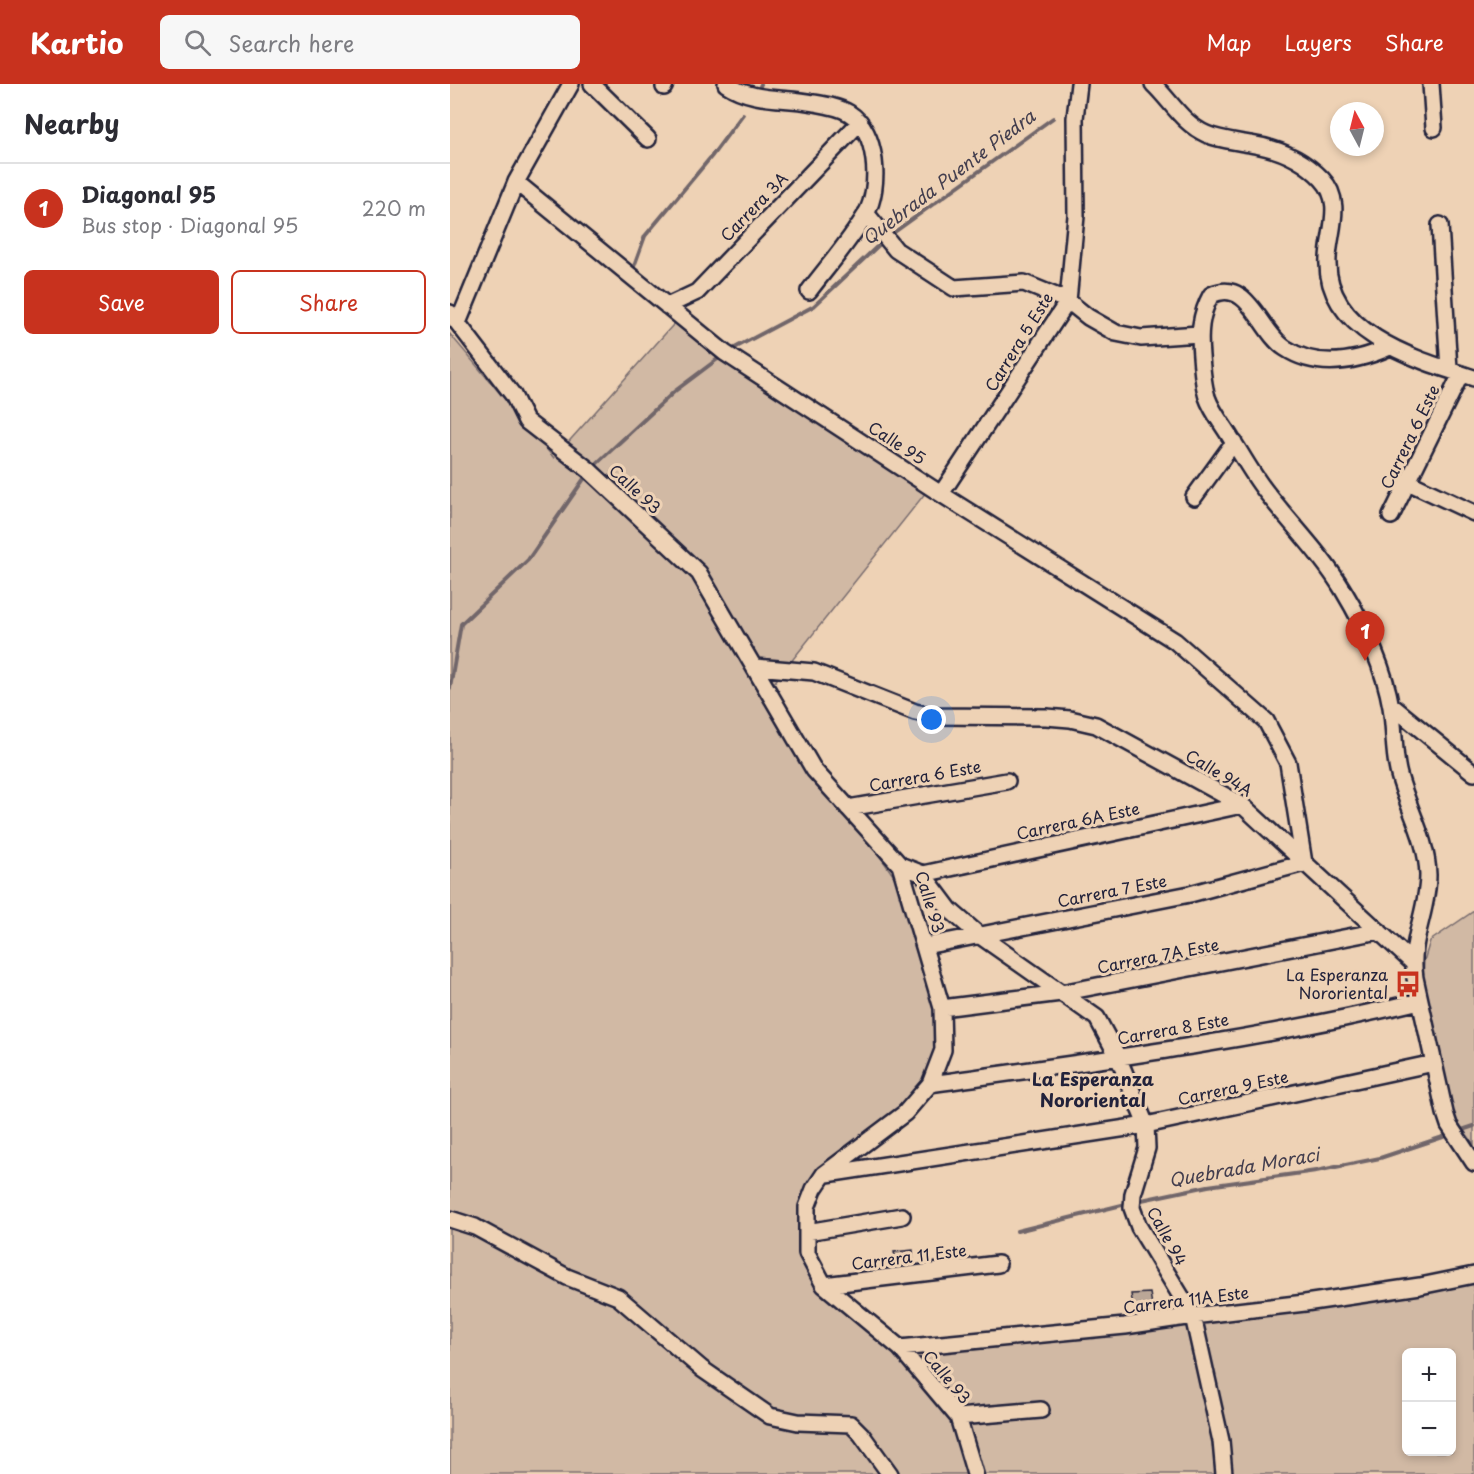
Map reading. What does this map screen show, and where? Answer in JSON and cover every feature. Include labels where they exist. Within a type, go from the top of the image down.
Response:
[{"type":"street","points":[[454,318],[516,182],[571,84]]},
{"type":"street","points":[[592,84],[648,139]]},
{"type":"street","points":[[726,84],[739,92],[758,97],[807,101],[849,113],[860,122],[871,145],[875,173],[874,194],[866,213],[809,291]]},
{"type":"street","name":"Carrera 5 Este","points":[[941,494],[1068,301],[1076,216],[1075,118],[1079,84]]},
{"type":"street","points":[[1153,84],[1185,120],[1204,133],[1287,154],[1310,168],[1324,181],[1335,205],[1328,257],[1328,278],[1334,295],[1345,312],[1360,327],[1390,347],[1461,374],[1440,225]]},
{"type":"street","points":[[1431,84],[1434,128]]},
{"type":"street","name":"Carrera 3A","points":[[667,306],[697,292],[860,122]]},
{"type":"street","name":"Calle 95","points":[[516,182],[725,353],[941,494],[1175,641],[1266,722],[1288,763],[1304,863]]},
{"type":"street","points":[[866,213],[896,250],[954,288],[1024,283],[1068,301],[1088,317],[1116,333],[1141,338],[1199,334]]},
{"type":"street","points":[[1390,347],[1370,356],[1345,362],[1326,362],[1305,357],[1285,348],[1273,338],[1242,296],[1232,291],[1221,290],[1211,295],[1201,317],[1199,334],[1207,397],[1265,491],[1342,589],[1371,645],[1391,705],[1399,775],[1420,829],[1428,876],[1412,962],[1449,1125],[1474,1163]]},
{"type":"street","name":"Calle 93","points":[[454,318],[513,395],[526,421],[589,470],[699,573],[814,770],[900,866],[942,1008],[943,1050],[930,1084],[905,1113],[824,1174],[814,1189],[807,1208],[807,1253],[824,1285],[900,1348],[958,1417],[975,1474]]},
{"type":"street","name":"Carrera 6 Este","points":[[1391,516],[1461,374]]},
{"type":"street","points":[[1194,497],[1234,442]]},
{"type":"street","points":[[1408,482],[1474,513]]},
{"type":"street","name":"Calle 94A","points":[[755,667],[814,672],[915,712],[934,716],[1046,717],[1070,719],[1096,725],[1242,805],[1412,962]]},
{"type":"street","points":[[1391,705],[1474,773]]},
{"type":"street","name":"Carrera 6 Este","points":[[848,808],[1007,781]]},
{"type":"street","name":"Carrera 6A Este","points":[[923,874],[1242,805]]},
{"type":"street","name":"Carrera 7 Este","points":[[925,946],[1190,894],[1304,863]]},
{"type":"street","points":[[900,866],[923,874]]},
{"type":"street","name":"Calle 94","points":[[923,874],[950,910],[979,935],[1097,1018],[1118,1057],[1146,1125],[1147,1148],[1132,1201],[1139,1227],[1193,1316],[1221,1441],[1224,1474]]},
{"type":"street","name":"Carrera 7A Este","points":[[942,1008],[1061,993],[1379,931]]},
{"type":"street","name":"Carrera 8 Este","points":[[930,1084],[1118,1057],[1351,1017],[1420,1000]]},
{"type":"street","name":"Carrera 9 Este","points":[[824,1174],[1146,1125],[1434,1063]]},
{"type":"street","points":[[807,1232],[902,1216]]},
{"type":"street","points":[[450,1219],[475,1227],[567,1277],[618,1298],[702,1369],[770,1416],[798,1422],[851,1424],[890,1474]]},
{"type":"street","name":"Carrera 11 Este","points":[[824,1285],[998,1264]]},
{"type":"street","name":"Carrera 11A Este","points":[[900,1348],[1125,1326],[1305,1303],[1420,1286],[1474,1275]]},
{"type":"street","points":[[958,1417],[1041,1410]]},
{"type":"shaded area","points":[[681,316],[927,491],[766,693],[900,885],[934,962],[951,1020],[941,1081],[897,1130],[850,1159],[811,1200],[805,1251],[830,1298],[912,1355],[1283,1314],[1474,1281],[1474,1474],[450,1474],[450,334],[554,458]]},
{"type":"shaded area","points":[[1474,911],[1474,1144],[1457,1121],[1447,1098],[1423,981],[1424,961],[1430,941]]},
{"type":"building","points":[[913,1250],[914,1274],[899,1275],[894,1252]]},
{"type":"building","points":[[1150,1293],[1152,1305],[1133,1307],[1131,1294]]},
{"type":"waterway","points":[[758,91],[761,84]]},
{"type":"waterway","points":[[632,272],[645,236],[711,157],[743,114]]},
{"type":"waterway","name":"Quebrada Puente Piedra","points":[[889,236],[1053,118]]},
{"type":"waterway","name":"Quebrada Puente Piedra","points":[[729,351],[814,306],[883,241]]},
{"type":"waterway","name":"Quebrada Puente Piedra","points":[[593,467],[675,391],[723,355]]},
{"type":"waterway","name":"Quebrada Puente Piedra","points":[[450,688],[461,624],[528,560],[588,473]]},
{"type":"waterway","name":"Quebrada Moraci","points":[[1459,1131],[1474,1126]]},
{"type":"waterway","name":"Quebrada Moraci","points":[[1137,1201],[1208,1186],[1316,1171],[1380,1158],[1452,1134]]},
{"type":"waterway","name":"Quebrada Moraci","points":[[1017,1231],[1130,1203]]},
{"type":"place","name":"Diagonal 95","points":[[1365,661]]},
{"type":"place","name":"La Esperanza Nororiental","points":[[1408,984]]},
{"type":"district","name":"La Esperanza Nororiental","points":[[1093,1090]]}]
